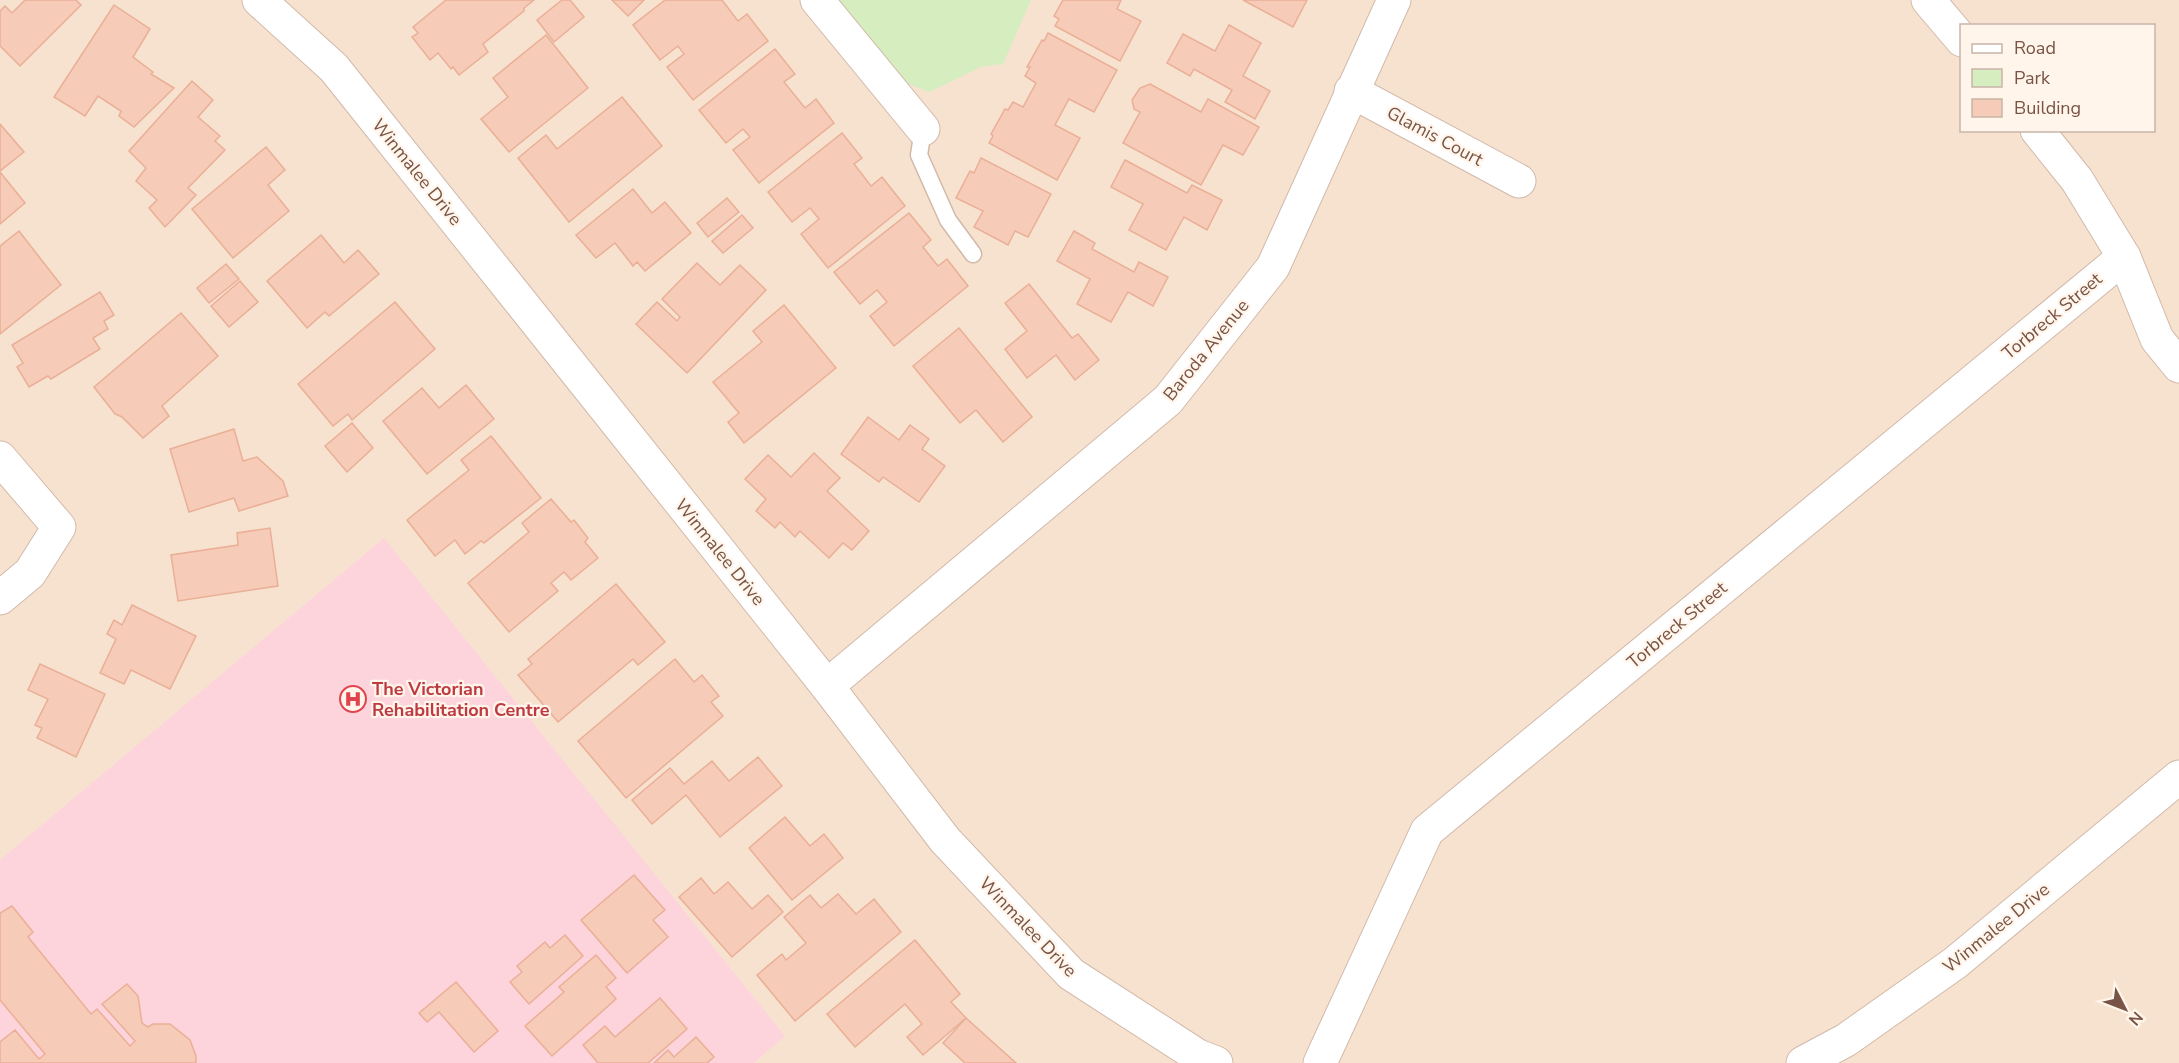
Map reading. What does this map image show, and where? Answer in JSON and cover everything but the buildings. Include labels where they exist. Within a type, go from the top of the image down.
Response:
[{"type":"street","name":"Winmalee Drive","points":[[259,0],[334,68],[826,686],[945,840],[1071,974],[1198,1056],[1216,1063]]},
{"type":"street","points":[[817,0],[923,129]]},
{"type":"street","name":"Baroda Avenue","points":[[826,686],[1168,400],[1273,267],[1351,91],[1395,0]]},
{"type":"street","points":[[1928,0],[1960,38]]},
{"type":"street","name":"Glamis Court","points":[[1351,91],[1520,181]]},
{"type":"street","points":[[2039,132],[2077,180],[2124,257],[2157,339],[2179,366]]},
{"type":"street","name":"Torbreck Street","points":[[1320,1063],[1427,831],[2124,257]]},
{"type":"street","points":[[0,458],[59,527],[30,573],[0,598]]},
{"type":"street","name":"Winmalee Drive","points":[[1803,1063],[1846,1040],[1955,963],[2179,777]]},
{"type":"lane","points":[[923,129],[919,155],[948,220],[973,254]]},
{"type":"shaded area","points":[[0,0],[2179,0],[2179,1063],[0,1063]]},
{"type":"shaded area","name":"The Victorian Rehabilitation Centre","points":[[384,538],[785,1036],[754,1063],[0,1063],[0,860]]},
{"type":"green space","points":[[837,0],[1031,0],[1003,64],[981,67],[930,92],[908,84]]},
{"type":"place","name":"The Victorian Rehabilitation Centre","points":[[353,699]]}]
